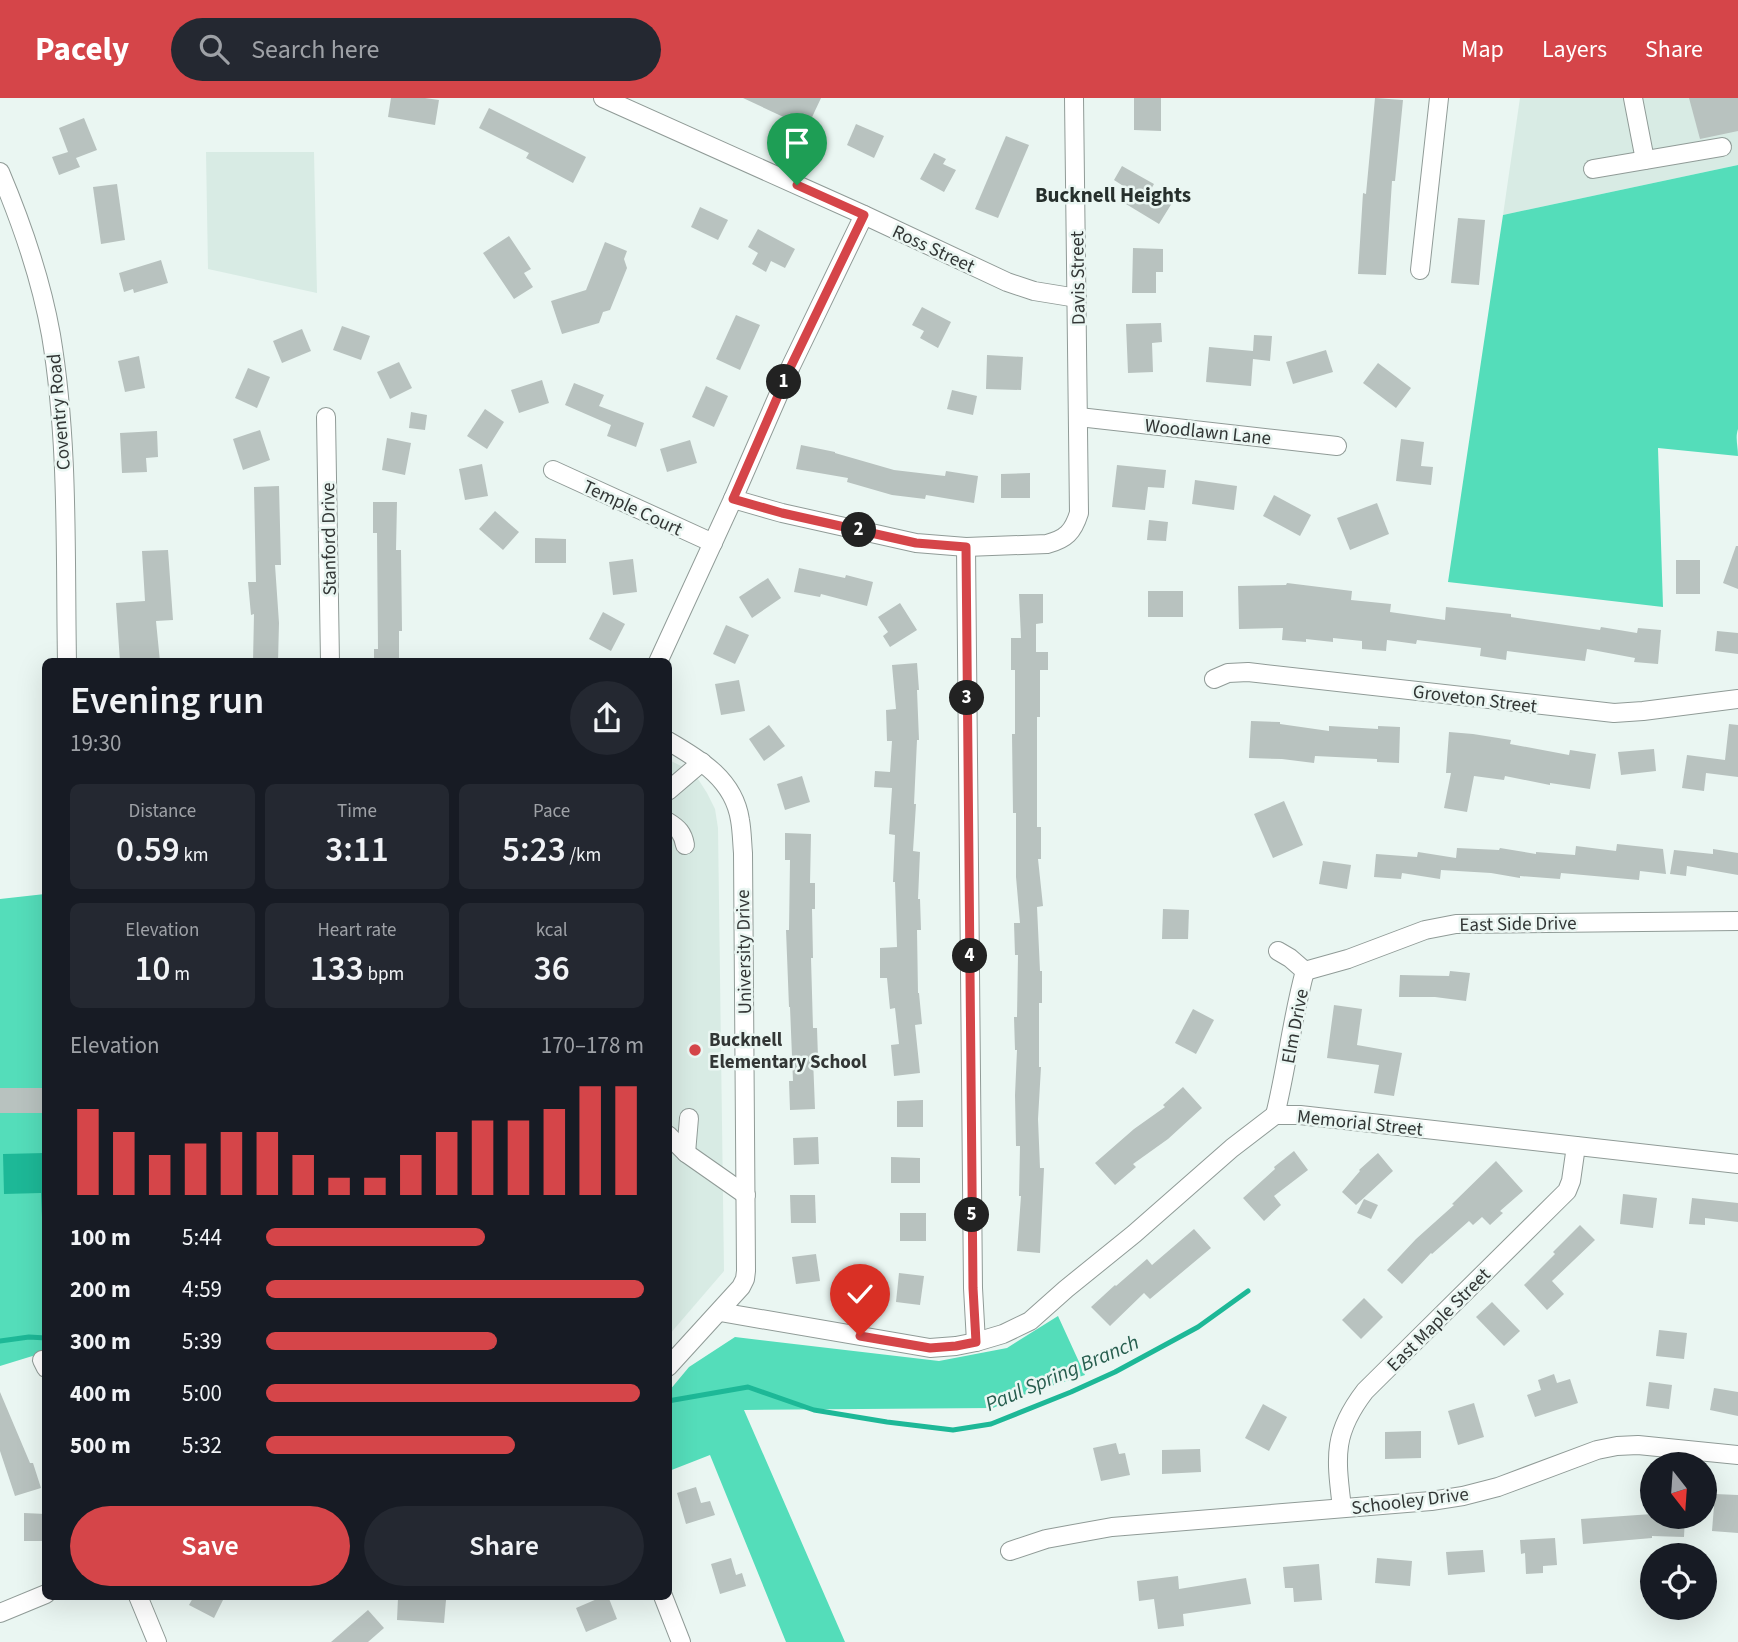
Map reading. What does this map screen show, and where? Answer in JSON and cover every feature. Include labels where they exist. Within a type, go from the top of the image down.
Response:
[{"type":"street","name":"Ross Street","points":[[603,98],[1007,282],[1034,291],[1077,298]]},
{"type":"street","name":"Davis Street","points":[[733,499],[782,513],[916,543],[966,547],[1046,544],[1068,535],[1079,513],[1074,98]]},
{"type":"street","points":[[1420,271],[1439,98]]},
{"type":"street","points":[[1633,98],[1645,160]]},
{"type":"street","points":[[1593,170],[1722,147]]},
{"type":"street","name":"Coventry Road","points":[[0,172],[14,205],[36,275],[50,333],[60,397],[66,658]]},
{"type":"street","points":[[660,658],[791,366],[864,215]]},
{"type":"street","name":"Stanford Drive","points":[[326,416],[330,658]]},
{"type":"street","name":"Woodlawn Lane","points":[[1079,417],[1337,446]]},
{"type":"street","name":"Temple Court","points":[[553,470],[713,543]]},
{"type":"street","points":[[966,547],[973,1288],[976,1342]]},
{"type":"street","name":"Groveton Street","points":[[1214,679],[1228,673],[1248,671],[1614,713],[1738,699]]},
{"type":"street","name":"University Drive","points":[[672,743],[719,776],[736,802],[740,820],[743,853],[746,1195],[745,1279],[720,1312],[672,1363]]},
{"type":"street","points":[[672,788],[702,762]]},
{"type":"street","points":[[672,825],[683,835],[685,845]]},
{"type":"street","name":"East Side Drive","points":[[1305,971],[1348,959],[1425,930],[1457,923],[1738,921]]},
{"type":"street","name":"Elm Drive","points":[[1275,1115],[1284,1080],[1296,1003],[1305,971],[1278,951]]},
{"type":"street","name":"Memorial Street","points":[[720,1312],[930,1348],[956,1346],[1003,1334],[1030,1321],[1232,1148],[1275,1115],[1300,1115],[1738,1164]]},
{"type":"street","points":[[686,1153],[689,1118]]},
{"type":"street","points":[[672,1139],[686,1153],[746,1195]]},
{"type":"street","name":"East Maple Street","points":[[1342,1508],[1337,1454],[1343,1429],[1353,1406],[1567,1191],[1576,1146]]},
{"type":"street","name":"Schooley Drive","points":[[1010,1551],[1045,1539],[1112,1527],[1431,1501],[1463,1496],[1498,1487],[1597,1450],[1616,1446],[1637,1445],[1738,1455]]},
{"type":"street","points":[[0,1613],[42,1596]]},
{"type":"street","points":[[140,1600],[157,1642]]},
{"type":"street","points":[[665,1600],[681,1642]]},
{"type":"shaded area","points":[[1520,98],[1738,98],[1738,165],[1503,215]]},
{"type":"shaded area","points":[[206,152],[314,152],[317,293],[208,269]]},
{"type":"shaded area","points":[[1738,165],[1738,456],[1658,448],[1663,607],[1448,582],[1503,215]]},
{"type":"shaded area","name":"Bucknell Elementary School","points":[[672,762],[687,769],[698,779],[715,809],[718,828],[724,1271],[672,1332]]},
{"type":"shaded area","points":[[42,894],[42,1354],[0,1366],[0,899]]},
{"type":"shaded area","points":[[42,1153],[42,1217],[41,1193],[4,1194],[3,1154]]},
{"type":"shaded area","points":[[1058,1316],[1085,1375],[1017,1397],[993,1408],[744,1410],[845,1642],[786,1642],[710,1455],[672,1470],[672,1387],[689,1367],[735,1337],[939,1361],[1007,1348]]},
{"type":"building","points":[[391,98],[439,100],[435,125],[388,117]]},
{"type":"building","points":[[743,98],[821,98],[807,128]]},
{"type":"building","points":[[1134,98],[1161,98],[1161,131],[1134,130]]},
{"type":"building","points":[[1375,98],[1403,100],[1395,181],[1392,181],[1386,275],[1358,274],[1363,193],[1366,194]]},
{"type":"building","points":[[1689,98],[1738,98],[1738,131],[1700,139]]},
{"type":"building","points":[[489,108],[586,157],[573,183],[526,158],[529,153],[479,128]]},
{"type":"building","points":[[84,118],[97,150],[76,158],[80,167],[59,175],[52,157],[68,152],[59,128]]},
{"type":"building","points":[[856,124],[884,136],[874,158],[847,145]]},
{"type":"building","points":[[1006,136],[1029,145],[998,218],[975,209]]},
{"type":"building","points":[[934,153],[946,159],[943,164],[956,170],[944,192],[920,179]]},
{"type":"building","points":[[1122,166],[1154,184],[1150,191],[1172,203],[1159,224],[1121,201],[1128,189],[1114,180]]},
{"type":"building","points":[[117,184],[125,240],[101,244],[93,187]]},
{"type":"building","points":[[700,207],[728,220],[718,240],[691,227]]},
{"type":"building","points":[[1458,218],[1485,220],[1479,285],[1451,283]]},
{"type":"building","points":[[758,229],[795,249],[785,268],[771,261],[766,272],[752,264],[758,253],[748,247]]},
{"type":"building","points":[[509,236],[531,269],[524,273],[533,287],[514,299],[483,253]]},
{"type":"building","points":[[605,242],[627,251],[624,259],[627,268],[610,310],[603,312],[599,323],[562,334],[551,301],[586,290]]},
{"type":"building","points":[[1133,248],[1163,249],[1163,272],[1156,272],[1156,293],[1132,293]]},
{"type":"building","points":[[161,260],[168,283],[134,293],[133,289],[124,292],[119,273]]},
{"type":"building","points":[[922,307],[951,322],[938,348],[920,338],[924,331],[912,325]]},
{"type":"building","points":[[736,315],[760,325],[740,370],[716,359]]},
{"type":"building","points":[[1161,323],[1162,342],[1152,343],[1153,372],[1128,373],[1126,324]]},
{"type":"building","points":[[342,326],[370,336],[361,360],[333,350]]},
{"type":"building","points":[[302,329],[311,351],[282,363],[273,341]]},
{"type":"building","points":[[1254,335],[1272,336],[1270,361],[1253,359],[1251,386],[1206,382],[1209,347],[1253,351]]},
{"type":"building","points":[[1326,350],[1333,372],[1293,384],[1286,362]]},
{"type":"building","points":[[987,355],[1023,357],[1021,390],[986,389]]},
{"type":"building","points":[[139,356],[145,388],[125,392],[118,361]]},
{"type":"building","points":[[399,362],[412,388],[390,399],[377,372]]},
{"type":"building","points":[[1378,363],[1411,388],[1396,408],[1363,383]]},
{"type":"building","points":[[248,368],[270,377],[257,408],[235,398]]},
{"type":"building","points":[[542,380],[549,403],[519,413],[511,390]]},
{"type":"building","points":[[574,383],[604,395],[599,406],[644,423],[636,447],[607,436],[611,425],[565,405]]},
{"type":"building","points":[[706,386],[728,396],[714,427],[692,417]]},
{"type":"building","points":[[952,390],[977,396],[973,415],[947,409]]},
{"type":"building","points":[[485,409],[504,422],[487,449],[467,436]]},
{"type":"building","points":[[411,412],[427,415],[425,430],[409,428]]},
{"type":"building","points":[[260,430],[270,460],[243,470],[233,439]]},
{"type":"building","points":[[157,431],[158,457],[146,458],[147,472],[122,473],[120,433]]},
{"type":"building","points":[[387,438],[411,443],[405,475],[382,470]]},
{"type":"building","points":[[1401,439],[1424,442],[1421,466],[1433,467],[1431,485],[1396,481]]},
{"type":"building","points":[[690,440],[697,463],[667,472],[660,449]]},
{"type":"building","points":[[801,445],[894,470],[945,476],[946,471],[978,476],[974,503],[926,495],[925,499],[892,495],[847,482],[848,478],[796,469]]},
{"type":"building","points":[[482,464],[488,496],[465,500],[459,469]]},
{"type":"building","points":[[1117,465],[1166,470],[1164,488],[1148,487],[1145,510],[1112,507]]},
{"type":"building","points":[[1030,473],[1030,498],[1001,498],[1001,474]]},
{"type":"building","points":[[1195,480],[1237,486],[1234,510],[1192,504]]},
{"type":"building","points":[[279,486],[281,565],[275,565],[278,658],[253,658],[254,614],[251,615],[248,582],[256,582],[254,487]]},
{"type":"building","points":[[1274,495],[1311,515],[1300,536],[1263,516]]},
{"type":"building","points":[[373,502],[397,502],[396,550],[401,550],[402,631],[399,631],[399,658],[374,658],[374,649],[378,649],[377,533],[373,533]]},
{"type":"building","points":[[1377,503],[1389,534],[1350,550],[1337,518]]},
{"type":"building","points":[[495,511],[519,532],[503,550],[479,529]]},
{"type":"building","points":[[1149,520],[1168,522],[1166,541],[1147,540]]},
{"type":"building","points":[[535,538],[566,539],[566,563],[535,563]]},
{"type":"building","points":[[1738,546],[1738,589],[1723,583]]},
{"type":"building","points":[[168,550],[173,620],[156,621],[160,658],[120,658],[116,603],[145,601],[142,551]]},
{"type":"building","points":[[633,559],[637,592],[613,595],[609,562]]},
{"type":"building","points":[[1676,560],[1700,560],[1700,594],[1676,594]]},
{"type":"building","points":[[799,568],[873,582],[867,606],[821,594],[820,597],[794,592]]},
{"type":"building","points":[[768,578],[781,598],[752,618],[739,597]]},
{"type":"building","points":[[1287,583],[1352,591],[1351,600],[1391,604],[1390,612],[1445,620],[1446,607],[1511,614],[1511,617],[1600,630],[1601,627],[1637,633],[1638,628],[1661,630],[1658,664],[1634,662],[1635,658],[1587,649],[1585,661],[1507,651],[1506,660],[1480,656],[1481,648],[1417,640],[1416,644],[1387,640],[1386,651],[1362,649],[1362,641],[1333,638],[1333,642],[1282,640],[1283,628],[1239,629],[1238,586]]},
{"type":"building","points":[[1148,591],[1183,591],[1183,617],[1148,617]]},
{"type":"building","points":[[1019,594],[1043,594],[1043,623],[1036,624],[1036,652],[1048,652],[1048,670],[1040,670],[1040,717],[1037,717],[1037,827],[1041,827],[1041,859],[1038,859],[1043,906],[1037,907],[1042,971],[1042,1003],[1039,1003],[1041,1067],[1038,1119],[1040,1168],[1044,1168],[1040,1253],[1017,1251],[1021,1196],[1020,1146],[1016,1146],[1017,1050],[1014,1017],[1017,1017],[1018,955],[1015,955],[1014,923],[1020,923],[1016,877],[1016,813],[1013,813],[1012,734],[1015,734],[1015,670],[1011,670],[1011,638],[1021,638]]},
{"type":"building","points":[[900,603],[917,630],[890,647],[883,636],[888,632],[878,617]]},
{"type":"building","points":[[603,612],[625,624],[611,651],[589,639]]},
{"type":"building","points":[[726,625],[749,635],[735,664],[713,654]]},
{"type":"building","points":[[1717,631],[1738,633],[1738,654],[1715,651]]},
{"type":"building","points":[[917,663],[919,740],[913,851],[920,852],[918,899],[921,930],[917,930],[918,993],[922,1024],[915,1025],[920,1073],[894,1076],[891,1045],[899,1044],[895,1008],[890,1009],[887,978],[880,978],[880,948],[897,947],[893,882],[895,835],[889,834],[892,788],[874,787],[875,771],[890,772],[892,741],[887,741],[886,710],[896,709],[892,665]]},
{"type":"building","points":[[739,680],[745,711],[721,715],[715,684]]},
{"type":"building","points":[[1251,721],[1280,722],[1329,731],[1329,726],[1378,729],[1378,726],[1400,727],[1399,763],[1377,762],[1377,759],[1315,756],[1314,763],[1249,758]]},
{"type":"building","points":[[1729,724],[1738,725],[1738,777],[1706,773],[1704,791],[1682,788],[1687,755],[1725,760]]},
{"type":"building","points":[[769,725],[785,746],[764,761],[749,739]]},
{"type":"building","points":[[1449,732],[1511,740],[1510,744],[1569,755],[1570,750],[1596,754],[1590,789],[1505,776],[1504,780],[1474,776],[1467,812],[1444,808],[1451,773],[1446,773]]},
{"type":"building","points":[[1654,749],[1656,771],[1621,775],[1618,752]]},
{"type":"building","points":[[802,776],[810,802],[785,810],[777,784]]},
{"type":"building","points":[[1284,801],[1303,845],[1273,858],[1254,814]]},
{"type":"building","points":[[785,833],[811,834],[810,883],[815,883],[811,958],[813,1028],[817,1028],[818,1058],[813,1058],[815,1109],[790,1110],[789,1081],[793,1081],[786,930],[789,930],[790,860],[785,860]]},
{"type":"building","points":[[1617,844],[1663,849],[1666,874],[1640,871],[1639,880],[1561,873],[1560,879],[1441,870],[1440,879],[1402,873],[1401,879],[1374,877],[1376,854],[1417,857],[1418,852],[1456,858],[1457,848],[1500,848],[1536,854],[1575,855],[1576,846],[1616,851]]},
{"type":"building","points":[[1713,849],[1738,853],[1738,875],[1687,866],[1686,876],[1670,874],[1674,850],[1713,854]]},
{"type":"building","points":[[1323,861],[1351,865],[1347,889],[1319,884]]},
{"type":"building","points":[[1163,909],[1189,910],[1188,939],[1162,939]]},
{"type":"building","points":[[1450,971],[1470,973],[1466,1001],[1435,997],[1399,997],[1400,975],[1449,976]]},
{"type":"building","points":[[1334,1005],[1362,1009],[1357,1045],[1402,1053],[1394,1096],[1374,1093],[1379,1065],[1327,1058]]},
{"type":"building","points":[[1193,1009],[1214,1020],[1196,1054],[1175,1043]]},
{"type":"building","points":[[1183,1087],[1202,1108],[1168,1139],[1133,1164],[1136,1167],[1115,1185],[1095,1163],[1134,1129],[1165,1107],[1163,1105]]},
{"type":"building","points":[[0,1088],[42,1088],[42,1113],[0,1113]]},
{"type":"building","points":[[923,1100],[923,1127],[897,1127],[897,1101]]},
{"type":"building","points":[[818,1137],[819,1164],[794,1165],[793,1138]]},
{"type":"building","points":[[1294,1151],[1308,1170],[1274,1196],[1281,1205],[1264,1221],[1243,1198]]},
{"type":"building","points":[[1378,1153],[1393,1171],[1356,1205],[1342,1192],[1359,1170]]},
{"type":"building","points":[[891,1157],[920,1158],[920,1183],[891,1183]]},
{"type":"building","points":[[1496,1161],[1523,1191],[1500,1211],[1503,1213],[1490,1225],[1482,1217],[1473,1225],[1469,1221],[1431,1253],[1402,1284],[1387,1270]]},
{"type":"building","points":[[1623,1194],[1657,1198],[1653,1228],[1620,1224]]},
{"type":"building","points":[[790,1195],[815,1195],[816,1223],[791,1223]]},
{"type":"building","points":[[1692,1198],[1738,1203],[1738,1222],[1705,1218],[1705,1225],[1689,1224]]},
{"type":"building","points":[[1364,1199],[1378,1205],[1371,1219],[1357,1213]]},
{"type":"building","points":[[900,1213],[926,1213],[926,1241],[900,1241]]},
{"type":"building","points":[[1580,1225],[1595,1240],[1552,1281],[1564,1294],[1547,1310],[1524,1285]]},
{"type":"building","points":[[1194,1229],[1211,1248],[1150,1299],[1144,1293],[1110,1326],[1091,1307],[1147,1259],[1152,1265]]},
{"type":"building","points":[[816,1254],[820,1281],[796,1284],[792,1257]]},
{"type":"building","points":[[899,1273],[924,1276],[920,1305],[896,1302]]},
{"type":"building","points":[[1364,1298],[1383,1317],[1361,1339],[1342,1320]]},
{"type":"building","points":[[1492,1302],[1520,1331],[1504,1346],[1476,1317]]},
{"type":"building","points":[[1659,1330],[1687,1333],[1684,1359],[1656,1356]]},
{"type":"building","points":[[1554,1374],[1557,1383],[1570,1379],[1578,1403],[1535,1417],[1527,1395],[1541,1390],[1538,1380]]},
{"type":"building","points":[[1649,1382],[1672,1385],[1669,1409],[1646,1406]]},
{"type":"building","points":[[1714,1388],[1738,1392],[1738,1416],[1710,1410]]},
{"type":"building","points":[[0,1392],[30,1463],[33,1463],[41,1488],[15,1496],[0,1451]]},
{"type":"building","points":[[1474,1403],[1484,1437],[1458,1445],[1448,1411]]},
{"type":"building","points":[[1263,1404],[1287,1417],[1269,1451],[1245,1438]]},
{"type":"building","points":[[1421,1431],[1421,1458],[1385,1459],[1385,1432]]},
{"type":"building","points":[[1116,1443],[1119,1454],[1125,1453],[1130,1475],[1101,1481],[1093,1448]]},
{"type":"building","points":[[1200,1449],[1201,1472],[1162,1474],[1162,1450]]},
{"type":"building","points":[[696,1487],[701,1503],[710,1501],[715,1515],[686,1524],[677,1493]]},
{"type":"building","points":[[1717,1494],[1738,1495],[1738,1533],[1712,1531],[1717,1530]]},
{"type":"building","points":[[24,1513],[42,1514],[42,1541],[24,1541]]},
{"type":"building","points":[[1640,1515],[1640,1530],[1684,1530],[1684,1537],[1652,1536],[1583,1544],[1581,1519]]},
{"type":"building","points":[[1555,1538],[1557,1565],[1543,1566],[1543,1573],[1526,1574],[1525,1553],[1521,1554],[1520,1540]]},
{"type":"building","points":[[1483,1550],[1485,1572],[1448,1575],[1446,1552]]},
{"type":"building","points":[[731,1558],[736,1575],[742,1573],[746,1586],[720,1594],[711,1564]]},
{"type":"building","points":[[1377,1558],[1412,1561],[1410,1586],[1375,1583]]},
{"type":"building","points":[[1319,1564],[1322,1600],[1294,1602],[1293,1588],[1285,1588],[1283,1567]]},
{"type":"building","points":[[1178,1576],[1179,1589],[1246,1578],[1251,1604],[1183,1614],[1184,1626],[1158,1629],[1154,1599],[1139,1601],[1137,1581]]},
{"type":"building","points":[[192,1600],[223,1600],[214,1618],[189,1605]]},
{"type":"building","points":[[398,1600],[446,1600],[444,1623],[397,1620]]},
{"type":"building","points":[[595,1600],[610,1600],[617,1619],[586,1632],[576,1608]]},
{"type":"building","points":[[368,1610],[384,1628],[368,1642],[331,1642]]},
{"type":"waterway","name":"Paul Spring Branch","points":[[672,1400],[748,1387],[814,1410],[887,1422],[953,1430],[991,1424],[1115,1372],[1198,1327],[1248,1291]]},
{"type":"waterway","name":"Paul Spring Branch","points":[[0,1341],[42,1338]]},
{"type":"place","name":"Bucknell Elementary School","points":[[695,1050]]},
{"type":"district","name":"Bucknell Heights","points":[[1113,195]]},
{"type":"route","points":[[797,185],[864,215],[791,366],[733,499],[782,513],[916,543],[966,547],[973,1288],[976,1342],[930,1348],[860,1336]]}]
